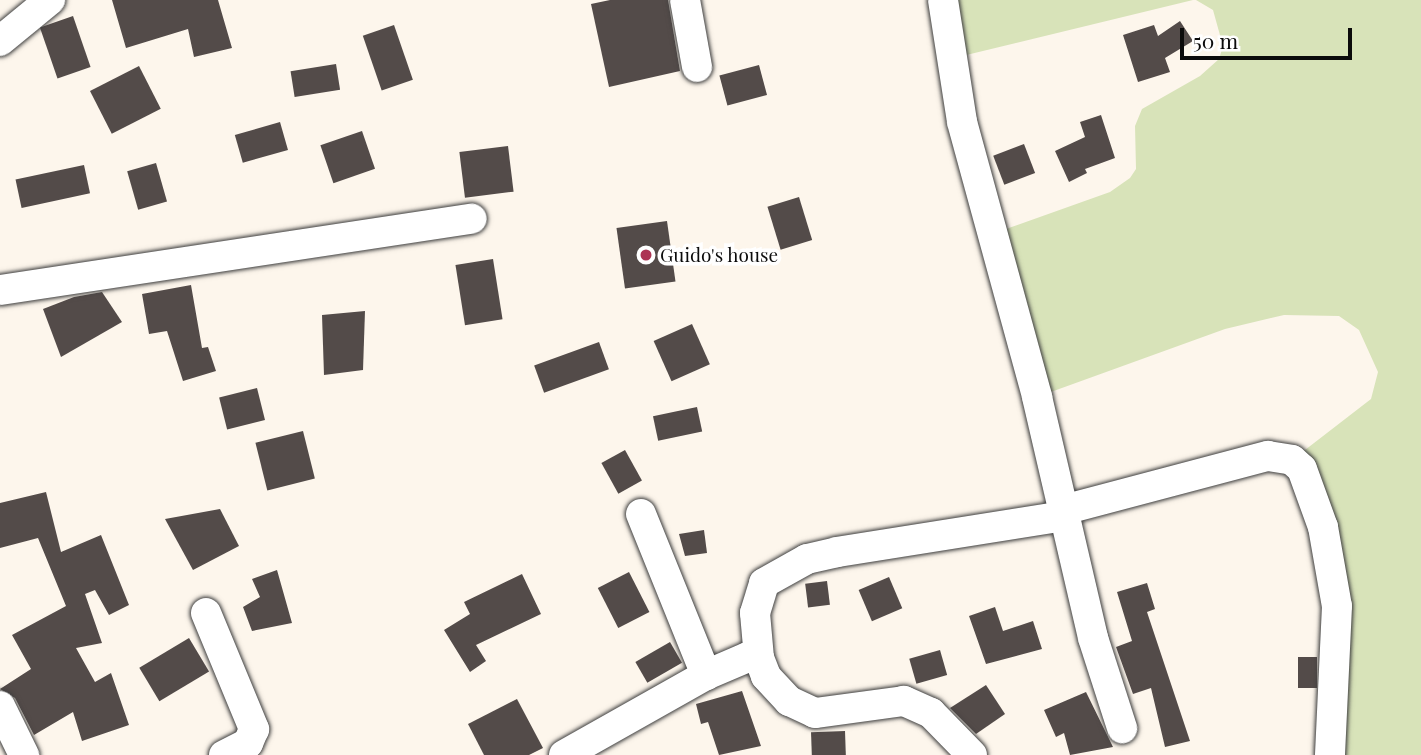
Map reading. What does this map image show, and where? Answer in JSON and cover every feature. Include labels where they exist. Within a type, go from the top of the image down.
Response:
[{"type":"street","points":[[0,41],[50,0]]},
{"type":"street","points":[[685,0],[697,67]]},
{"type":"street","points":[[943,0],[962,122],[1018,321],[1093,638],[1122,728]]},
{"type":"street","points":[[0,290],[472,219]]},
{"type":"street","points":[[972,755],[931,713],[904,701],[815,713],[789,701],[766,676],[759,658],[755,613],[764,583],[783,570],[837,552],[1064,513],[1268,456],[1292,460],[1302,468],[1323,527],[1337,606],[1330,755]]},
{"type":"street","points":[[641,514],[706,675]]},
{"type":"street","points":[[206,613],[254,729],[248,743],[224,755]]},
{"type":"street","points":[[564,755],[706,675],[748,657],[759,658]]},
{"type":"street","points":[[0,706],[24,755]]},
{"type":"green space","points":[[943,0],[1193,0],[954,58]]},
{"type":"green space","points":[[1196,0],[1421,0],[1421,755],[1330,755],[1337,606],[1292,460],[1371,399],[1378,372],[1359,330],[1339,316],[1284,315],[1225,329],[1037,397],[995,233],[1110,192],[1130,178],[1136,169],[1135,126],[1142,109],[1200,76],[1219,59],[1223,46],[1213,10]]},
{"type":"building","points":[[112,0],[218,0],[232,48],[194,57],[188,29],[126,48]]},
{"type":"building","points":[[610,0],[668,0],[680,71],[609,87],[591,4]]},
{"type":"building","points":[[73,16],[91,67],[57,78],[40,27]]},
{"type":"building","points":[[1180,21],[1193,41],[1165,58],[1170,72],[1138,82],[1123,35],[1154,25],[1158,36]]},
{"type":"building","points":[[394,25],[413,80],[382,91],[363,36]]},
{"type":"building","points":[[336,64],[340,90],[295,97],[291,71]]},
{"type":"building","points":[[759,65],[767,95],[727,106],[719,76]]},
{"type":"building","points":[[139,66],[161,109],[112,134],[90,91]]},
{"type":"building","points":[[1101,115],[1115,158],[1085,169],[1087,173],[1069,182],[1055,151],[1085,137],[1080,122]]},
{"type":"building","points":[[280,122],[288,150],[243,163],[235,135]]},
{"type":"building","points":[[362,131],[375,169],[333,183],[320,145]]},
{"type":"building","points":[[1024,144],[1035,173],[1004,185],[993,156]]},
{"type":"building","points":[[508,146],[514,192],[465,198],[459,152]]},
{"type":"building","points":[[156,163],[167,201],[138,210],[127,171]]},
{"type":"building","points":[[84,165],[90,193],[22,208],[16,180]]},
{"type":"building","points":[[799,197],[812,240],[781,250],[767,207]]},
{"type":"building","name":"Guido's house","points":[[667,221],[675,281],[625,289],[616,228]]},
{"type":"building","points":[[493,259],[503,319],[465,325],[455,265]]},
{"type":"building","points":[[191,285],[202,348],[208,347],[216,371],[183,381],[167,331],[149,334],[142,294]]},
{"type":"building","points":[[102,292],[122,322],[61,357],[43,309],[74,297]]},
{"type":"building","points":[[365,311],[363,370],[324,375],[322,315]]},
{"type":"building","points":[[692,324],[710,364],[672,381],[654,341]]},
{"type":"building","points":[[599,342],[609,369],[544,393],[534,366]]},
{"type":"building","points":[[257,388],[265,420],[227,429],[219,397]]},
{"type":"building","points":[[697,407],[702,431],[658,441],[653,416]]},
{"type":"building","points":[[303,431],[315,479],[267,490],[255,443]]},
{"type":"building","points":[[625,450],[642,481],[618,494],[601,463]]},
{"type":"building","points":[[46,492],[61,552],[101,535],[129,605],[109,615],[95,590],[85,594],[102,643],[76,648],[95,682],[111,673],[129,725],[82,741],[73,712],[34,735],[15,698],[0,689],[31,669],[12,635],[66,606],[38,538],[0,548],[0,503]]},
{"type":"building","points":[[220,509],[239,546],[193,570],[165,519]]},
{"type":"building","points":[[704,530],[707,553],[685,556],[679,534]]},
{"type":"building","points":[[277,570],[292,623],[252,631],[243,607],[260,597],[252,579]]},
{"type":"building","points":[[629,572],[649,612],[618,628],[598,588]]},
{"type":"building","points":[[522,574],[541,614],[476,645],[486,661],[470,672],[444,630],[470,614],[464,602]]},
{"type":"building","points":[[889,577],[902,608],[872,621],[859,590]]},
{"type":"building","points":[[827,581],[830,605],[808,608],[805,584]]},
{"type":"building","points":[[1147,583],[1155,609],[1147,612],[1190,741],[1165,747],[1151,688],[1133,694],[1116,647],[1132,641],[1117,592]]},
{"type":"building","points":[[995,607],[1003,631],[1033,621],[1042,649],[986,664],[969,616]]},
{"type":"building","points":[[189,638],[209,671],[159,701],[139,668]]},
{"type":"building","points":[[670,642],[682,663],[647,683],[635,662]]},
{"type":"building","points":[[940,650],[947,675],[916,684],[909,659]]},
{"type":"building","points":[[1298,657],[1317,657],[1317,688],[1298,688]]},
{"type":"building","points":[[986,685],[1005,714],[976,734],[950,708]]},
{"type":"building","points":[[742,691],[761,746],[719,755],[708,722],[701,724],[696,704]]},
{"type":"building","points":[[1086,692],[1113,747],[1070,755],[1064,733],[1056,737],[1044,710]]},
{"type":"building","points":[[517,699],[543,748],[529,755],[484,755],[468,724]]},
{"type":"building","points":[[845,731],[846,755],[812,755],[811,732]]},
{"type":"place","name":"Guido's house","points":[[646,255]]}]
